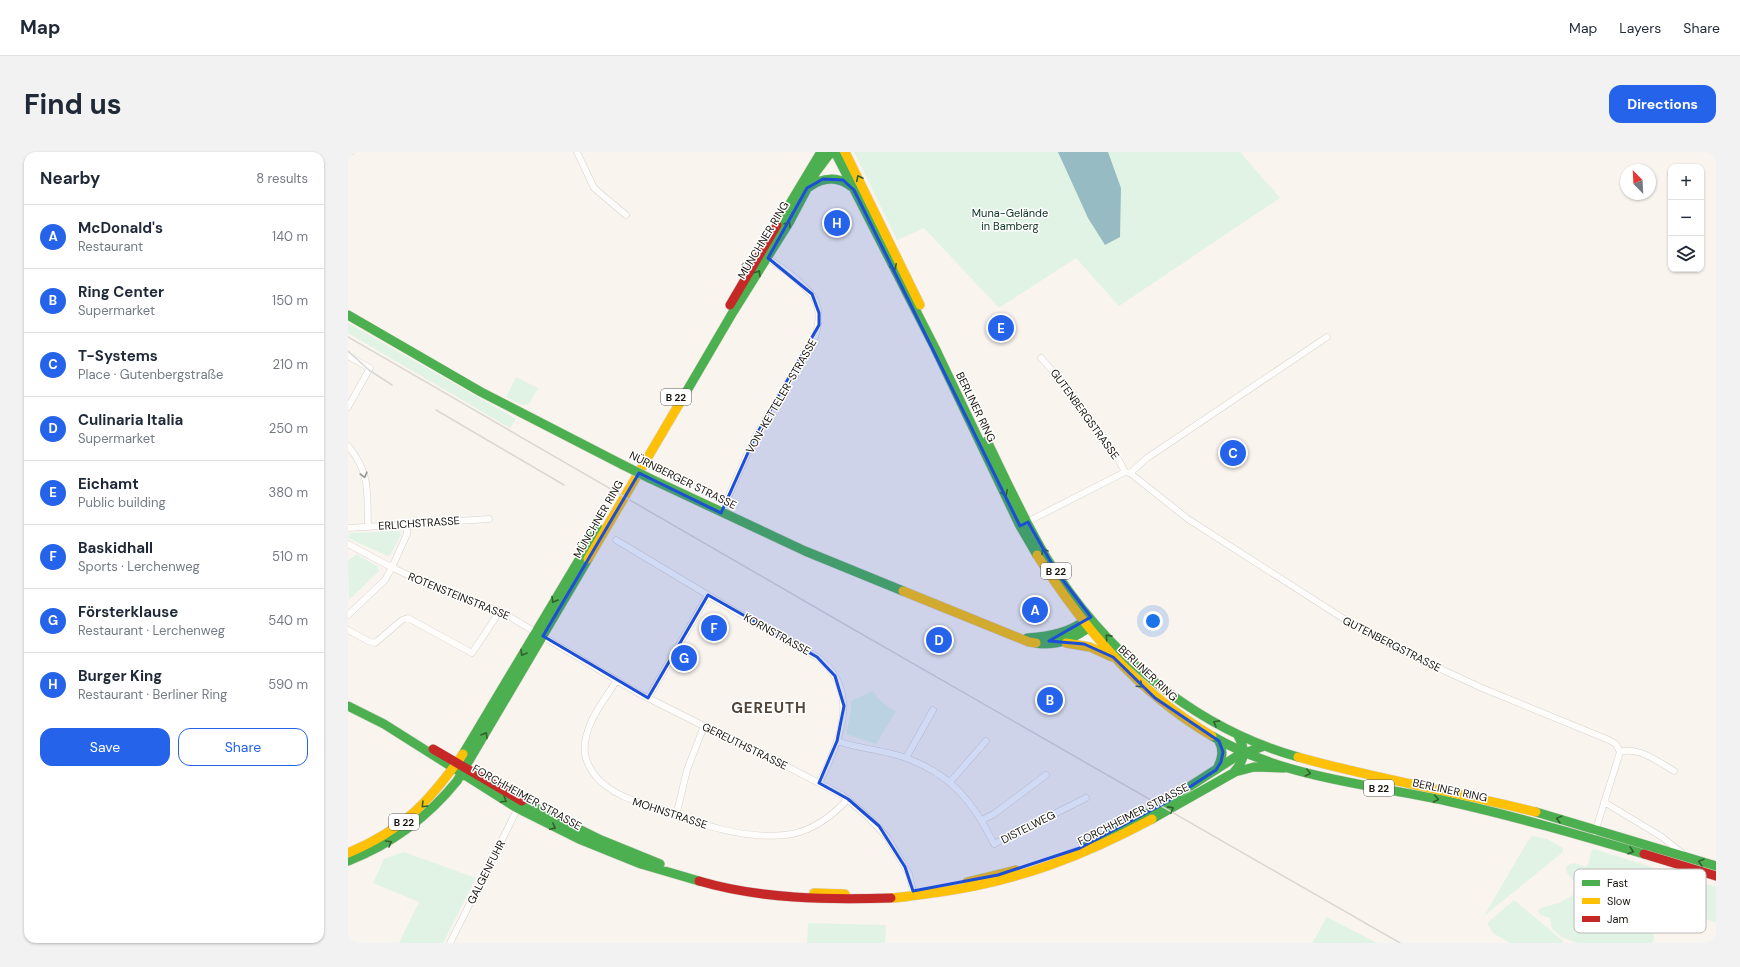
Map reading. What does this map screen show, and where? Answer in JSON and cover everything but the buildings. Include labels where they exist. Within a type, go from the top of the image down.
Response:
[{"type":"main road","points":[[813,163],[815,152]]},
{"type":"main road","name":"B 22","points":[[813,163],[821,152]]},
{"type":"main road","name":"MÜNCHNER RING","points":[[348,860],[374,850],[404,834],[424,818],[441,801],[764,255],[816,172],[831,152]]},
{"type":"main road","name":"BERLINER RING","points":[[835,152],[1024,524],[1112,657],[1155,698],[1173,712],[1219,741],[1289,769],[1500,813],[1693,869]]},
{"type":"main road","name":"BERLINER RING","points":[[845,152],[1024,524]]},
{"type":"main road","name":"MÜNCHNER RING","points":[[764,255],[813,163]]},
{"type":"main road","name":"B 22","points":[[807,188],[814,182],[834,178],[843,180],[854,190]]},
{"type":"main road","name":"NÜRNBERGER STRASSE","points":[[348,315],[481,392],[533,420],[721,513],[805,551],[1021,639],[1039,644],[1064,643],[1089,623]]},
{"type":"main road","name":"BERLINER RING","points":[[1089,623],[1162,688],[1200,714],[1237,734],[1264,746],[1305,759],[1516,807],[1596,829],[1716,866]]},
{"type":"main road","name":"NÜRNBERGER STRASSE","points":[[1021,639],[1054,637],[1089,623]]},
{"type":"main road","points":[[1064,643],[1084,644],[1112,657]]},
{"type":"main road","name":"FORCHHEIMER STRASSE","points":[[348,706],[380,722],[398,728],[459,769],[569,835],[627,860],[708,884],[792,898],[872,900],[913,897],[998,882],[1038,870],[1082,854],[1118,838],[1231,774],[1247,768],[1289,769]]},
{"type":"main road","points":[[1231,774],[1243,761],[1245,752],[1243,743],[1237,734]]},
{"type":"main road","points":[[1216,770],[1223,756],[1219,741]]},
{"type":"main road","name":"FORCHHEIMER STRASSE","points":[[520,805],[628,853],[688,873],[730,883],[771,890],[817,893],[872,894],[912,891],[955,884],[1013,871],[1080,848],[1139,819],[1245,752],[1264,746]]},
{"type":"main road","name":"MÜNCHNER RING","points":[[348,853],[376,840],[404,823],[415,814],[459,769]]},
{"type":"main road","name":"BERLINER RING","points":[[1706,873],[1716,876]]},
{"type":"street","points":[[577,152],[579,160],[594,188],[626,215]]},
{"type":"street","name":"VON-KETTELER-STRASSE","points":[[721,513],[756,437],[815,337],[819,325],[817,302],[812,294],[804,285],[764,255]]},
{"type":"street","name":"GUTENBERGSTRASSE","points":[[1024,524],[1128,472],[1326,336]]},
{"type":"street","points":[[348,356],[370,368],[348,407]]},
{"type":"street","name":"GUTENBERGSTRASSE","points":[[1041,358],[1064,382],[1128,472],[1188,519],[1355,626],[1395,648],[1482,688],[1609,740],[1616,744],[1620,752]]},
{"type":"street","points":[[348,446],[357,458],[365,474],[368,527]]},
{"type":"street","name":"ERLICHSTRASSE","points":[[348,528],[489,519]]},
{"type":"street","points":[[348,615],[385,580],[407,534],[407,524]]},
{"type":"street","name":"KORNSTRASSE","points":[[616,540],[817,656],[827,665],[843,696],[844,706],[843,718],[837,741],[830,762],[819,783]]},
{"type":"street","name":"ROTENSTEINSTRASSE","points":[[348,544],[391,568],[437,588],[500,611],[540,634]]},
{"type":"street","points":[[648,698],[708,594]]},
{"type":"street","points":[[348,630],[368,641],[375,643],[402,620],[408,618],[472,654],[500,611]]},
{"type":"street","name":"GEREUTHSTRASSE","points":[[540,634],[648,698],[763,754],[848,799],[879,826],[892,844],[909,874],[912,891]]},
{"type":"street","name":"MOHNSTRASSE","points":[[617,680],[594,714],[585,743],[585,755],[590,768],[604,786],[622,797],[719,829],[759,835],[778,836],[792,834],[818,824],[848,799]]},
{"type":"street","points":[[906,758],[933,710]]},
{"type":"street","points":[[676,816],[687,770],[704,726]]},
{"type":"street","name":"DISTELWEG","points":[[837,741],[906,758],[932,770],[950,782],[967,800],[982,820],[994,844],[1086,798]]},
{"type":"street","points":[[950,782],[986,741]]},
{"type":"street","points":[[1593,839],[1620,752],[1627,750],[1638,752],[1674,771]]},
{"type":"street","points":[[982,820],[994,814],[1046,776]]},
{"type":"street","points":[[1604,802],[1662,837],[1687,858]]},
{"type":"street","name":"GALGENFUHR","points":[[450,943],[520,805]]},
{"type":"highlighted area","points":[[823,179],[843,180],[854,190],[877,232],[1020,526],[1028,522],[1056,571],[1091,617],[1049,641],[1084,644],[1113,657],[1155,698],[1219,741],[1223,752],[1221,762],[1216,770],[1165,803],[1080,848],[998,875],[913,891],[905,867],[879,826],[848,799],[819,783],[837,741],[844,706],[835,676],[817,657],[708,595],[648,698],[543,636],[639,473],[721,513],[755,437],[819,325],[819,313],[812,294],[768,258],[807,188]]},
{"type":"green space","name":"Muna-Gelände in Bamberg","points":[[854,152],[1240,152],[1280,198],[1119,306],[1076,258],[999,308],[924,228],[897,240]]},
{"type":"green space","points":[[348,323],[516,419],[510,428],[348,333]]},
{"type":"green space","points":[[516,377],[538,388],[529,404],[522,405],[506,397]]},
{"type":"green space","points":[[400,532],[401,535],[391,554],[388,556],[348,538],[350,533]]},
{"type":"green space","points":[[356,554],[377,566],[379,571],[349,600],[348,561]]},
{"type":"green space","points":[[873,691],[883,703],[896,711],[876,744],[846,734],[851,712],[851,701]]},
{"type":"green space","points":[[1532,836],[1547,839],[1563,848],[1563,852],[1484,916],[1526,844]]},
{"type":"green space","points":[[1594,849],[1658,869],[1574,869],[1574,882],[1567,873],[1566,866],[1573,863],[1586,867],[1589,863],[1591,851]]},
{"type":"green space","points":[[404,852],[476,878],[443,943],[399,943],[419,902],[373,883],[384,859]]},
{"type":"green space","points":[[1706,884],[1716,887],[1716,922],[1706,919]]},
{"type":"green space","points":[[1574,889],[1574,933],[1655,933],[1653,943],[1577,943],[1562,937],[1552,929],[1550,918],[1540,915],[1538,911],[1540,908],[1559,903],[1573,895]]},
{"type":"green space","points":[[1514,900],[1563,941],[1562,943],[1510,943],[1493,933],[1487,923]]},
{"type":"green space","points":[[1327,917],[1377,943],[1312,943]]},
{"type":"green space","points":[[808,923],[886,925],[885,943],[807,943]]},
{"type":"water","points":[[1058,152],[1108,152],[1121,188],[1120,237],[1105,245],[1088,218]]},
{"type":"railway","points":[[348,337],[1400,943]]},
{"type":"railway","points":[[348,351],[369,370],[392,385]]},
{"type":"railway","points":[[436,410],[564,485]]},
{"type":"traffic: fast","points":[[777,225],[821,152]]},
{"type":"traffic: fast","points":[[685,394],[733,312],[790,221],[816,172],[831,152]]},
{"type":"traffic: fast","points":[[835,152],[935,348],[1020,526],[1037,555]]},
{"type":"traffic: fast","points":[[809,187],[820,181],[830,179],[847,183],[852,187]]},
{"type":"traffic: fast","points":[[348,315],[481,392],[623,465]]},
{"type":"traffic: fast","points":[[987,441],[1046,557],[1069,591],[1094,623],[1123,653],[1153,681],[1186,705],[1222,726],[1259,744],[1298,757]]},
{"type":"traffic: fast","points":[[623,465],[649,478]]},
{"type":"traffic: fast","points":[[649,478],[805,551],[903,591]]},
{"type":"traffic: fast","points":[[463,754],[598,528]]},
{"type":"traffic: fast","points":[[348,861],[379,847],[408,828],[434,807],[457,781],[588,559]]},
{"type":"traffic: fast","points":[[1027,638],[1060,633],[1075,627],[1089,618]]},
{"type":"traffic: fast","points":[[1036,643],[1052,644],[1067,640],[1094,624]]},
{"type":"traffic: fast","points":[[348,706],[384,724],[517,808],[579,839],[641,864],[699,881]]},
{"type":"traffic: fast","points":[[1234,772],[1243,758],[1242,744],[1237,734]]},
{"type":"traffic: fast","points":[[1212,736],[1240,750],[1297,771],[1447,801],[1546,826],[1644,854]]},
{"type":"traffic: fast","points":[[1217,769],[1222,755],[1222,748],[1219,741]]},
{"type":"traffic: fast","points":[[1087,845],[1139,819],[1237,756],[1264,746]]},
{"type":"traffic: fast","points":[[1152,819],[1235,772],[1254,767],[1284,768]]},
{"type":"traffic: fast","points":[[522,801],[601,840],[660,864]]},
{"type":"traffic: fast","points":[[1536,812],[1716,866]]},
{"type":"traffic: slow","points":[[845,152],[920,305]]},
{"type":"traffic: slow","points":[[588,559],[685,394]]},
{"type":"traffic: slow","points":[[1037,555],[1073,608],[1114,656],[1159,699],[1212,736]]},
{"type":"traffic: slow","points":[[903,591],[1029,642],[1036,643]]},
{"type":"traffic: slow","points":[[1066,643],[1090,647],[1112,657]]},
{"type":"traffic: slow","points":[[348,853],[384,835],[413,813],[451,771],[463,754]]},
{"type":"traffic: slow","points":[[1298,757],[1357,772],[1536,812]]},
{"type":"traffic: slow","points":[[891,898],[969,887],[1023,874],[1101,844],[1152,819]]},
{"type":"traffic: slow","points":[[967,882],[1016,870]]},
{"type":"traffic: slow","points":[[814,893],[845,894]]},
{"type":"traffic: jam","points":[[730,305],[777,225]]},
{"type":"traffic: jam","points":[[433,749],[522,801]]},
{"type":"traffic: jam","points":[[1644,854],[1693,869]]},
{"type":"traffic: jam","points":[[1706,873],[1716,876]]},
{"type":"traffic: jam","points":[[699,881],[746,892],[770,895],[843,899],[891,898]]},
{"type":"place","name":"Burger King","points":[[837,223]]},
{"type":"place","name":"Eichamt","points":[[1001,328]]},
{"type":"place","name":"T-Systems","points":[[1233,453]]},
{"type":"place","name":"McDonald's","points":[[1035,610]]},
{"type":"place","name":"Baskidhall","points":[[714,628]]},
{"type":"place","name":"Culinaria Italia","points":[[939,640]]},
{"type":"place","name":"Försterklause","points":[[684,658]]},
{"type":"place","name":"Ring Center","points":[[1050,700]]},
{"type":"district","name":"GEREUTH","points":[[769,708]]}]
